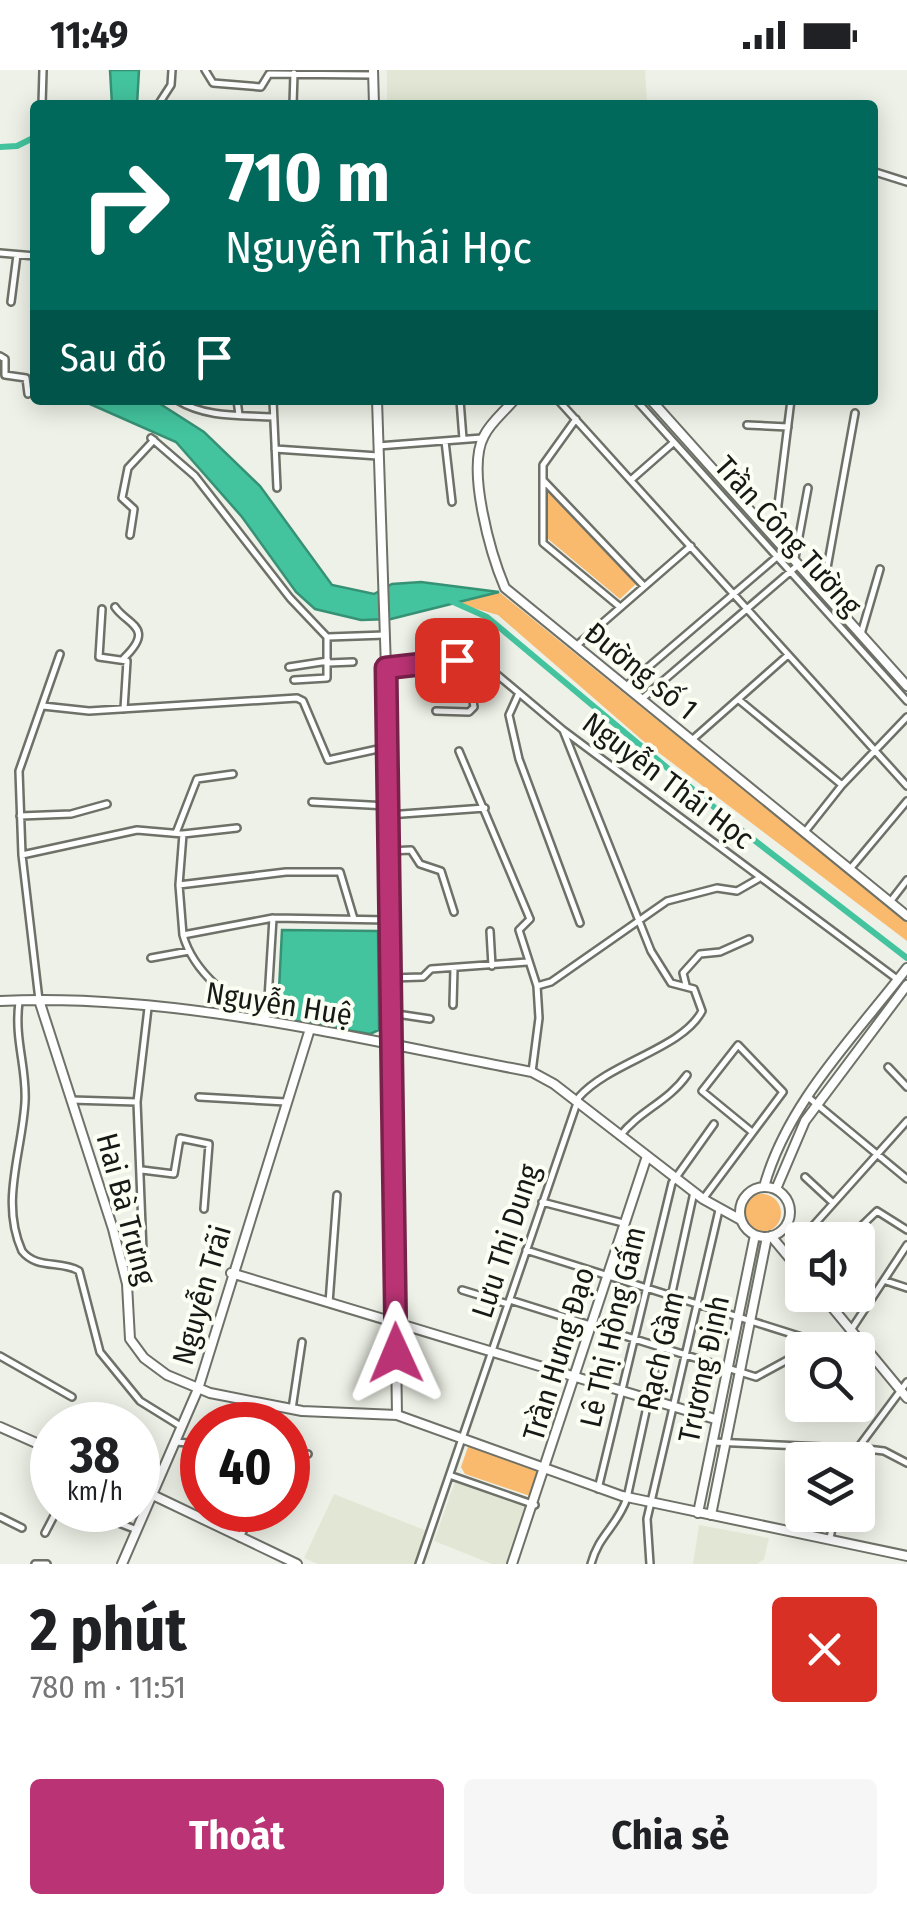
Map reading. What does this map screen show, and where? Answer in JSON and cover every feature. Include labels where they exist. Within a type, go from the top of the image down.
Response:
[{"type":"main road","points":[[373,73],[374,100]]},
{"type":"main road","points":[[377,405],[386,668],[397,1415]]},
{"type":"main road","points":[[482,438],[510,405]]},
{"type":"main road","name":"Trần Công Tường","points":[[655,405],[907,686]]},
{"type":"main road","name":"Đường số 1","points":[[482,438],[482,527],[500,576],[516,598],[907,916]]},
{"type":"main road","points":[[764,1187],[784,1136],[808,1098],[903,973]]},
{"type":"main road","points":[[776,1189],[789,1150],[817,1104],[907,986]]},
{"type":"main road","name":"Nguyễn Huệ","points":[[0,1001],[39,1000],[267,1020],[309,1032],[532,1072],[702,1199],[741,1220]]},
{"type":"main road","name":"Hai Bà Trưng","points":[[39,1000],[122,1264],[130,1339],[156,1367],[198,1390],[257,1402]]},
{"type":"main road","name":"Nguyễn Trãi","points":[[193,1402],[309,1032]]},
{"type":"main road","name":"Trần Hưng Đạo","points":[[512,1564],[547,1468],[647,1156]]},
{"type":"main road","points":[[764,1187],[776,1189],[788,1200],[790,1217],[782,1231],[769,1237],[755,1235],[741,1220],[746,1196],[764,1187]]},
{"type":"main road","name":"Trương Định","points":[[698,1513],[755,1235]]},
{"type":"main road","points":[[769,1237],[785,1257]]},
{"type":"main road","name":"Trương Định","points":[[710,1516],[748,1320],[769,1237]]},
{"type":"main road","points":[[231,1274],[715,1419]]},
{"type":"main road","points":[[836,1312],[851,1330]]},
{"type":"main road","points":[[875,1361],[907,1398]]},
{"type":"main road","name":"Hai Bà Trưng","points":[[310,1410],[397,1415],[627,1498],[907,1556]]},
{"type":"main road","points":[[0,1426],[30,1440]]},
{"type":"main road","name":"Nguyễn Trãi","points":[[160,1476],[180,1431]]},
{"type":"main road","name":"Nguyễn Trãi","points":[[122,1564],[136,1532]]},
{"type":"main road","points":[[228,1532],[297,1564]]},
{"type":"street","points":[[42,100],[43,70]]},
{"type":"street","points":[[161,100],[170,85],[172,70]]},
{"type":"street","points":[[205,70],[213,83],[254,87],[261,87],[269,74],[294,71],[373,73]]},
{"type":"street","points":[[292,100],[294,71]]},
{"type":"street","points":[[878,173],[907,182]]},
{"type":"street","points":[[0,253],[30,255]]},
{"type":"street","points":[[11,302],[17,254]]},
{"type":"street","points":[[0,356],[5,359],[4,375],[26,378],[28,394]]},
{"type":"street","points":[[186,405],[193,410],[273,417]]},
{"type":"street","points":[[238,405],[239,415]]},
{"type":"street","points":[[272,405],[277,488]]},
{"type":"street","points":[[460,405],[463,439]]},
{"type":"street","points":[[563,405],[907,786]]},
{"type":"street","name":"Trần Công Tường","points":[[640,405],[907,702]]},
{"type":"street","points":[[774,537],[790,405]]},
{"type":"street","points":[[822,592],[854,413]]},
{"type":"street","points":[[576,419],[546,455],[542,478],[543,543],[620,608]]},
{"type":"street","points":[[747,425],[788,427]]},
{"type":"street","points":[[276,449],[378,451],[482,438]]},
{"type":"street","points":[[130,536],[134,509],[122,498],[126,472],[153,439],[194,476],[290,598],[327,637],[327,678],[294,680]]},
{"type":"street","points":[[446,441],[452,502]]},
{"type":"street","points":[[632,479],[673,442]]},
{"type":"street","points":[[542,478],[644,586]]},
{"type":"street","points":[[642,699],[796,563],[808,488]]},
{"type":"street","points":[[575,646],[691,546]]},
{"type":"street","points":[[625,687],[785,550]]},
{"type":"street","points":[[860,634],[880,569]]},
{"type":"street","points":[[115,608],[131,618],[137,631],[134,648],[124,658],[124,709]]},
{"type":"street","points":[[102,609],[98,657],[124,658]]},
{"type":"street","points":[[327,637],[385,632]]},
{"type":"street","name":"Hai Bà Trưng","points":[[39,1000],[22,855],[20,761],[60,654]]},
{"type":"street","points":[[691,740],[788,656]]},
{"type":"street","points":[[386,668],[466,661],[474,708],[469,712],[436,710]]},
{"type":"street","name":"Nguyễn Thái Học","points":[[466,661],[488,667],[562,730],[759,878],[903,973],[907,986]]},
{"type":"street","points":[[289,667],[353,662]]},
{"type":"street","points":[[519,694],[509,715],[519,759],[580,923]]},
{"type":"street","points":[[43,706],[83,711],[301,699],[328,760],[387,747]]},
{"type":"street","points":[[739,700],[842,785]]},
{"type":"street","points":[[804,833],[873,750],[907,717]]},
{"type":"street","points":[[562,730],[666,978],[675,985],[694,988],[702,1006],[690,1026],[596,1080],[576,1103]]},
{"type":"street","points":[[459,751],[530,919],[519,930],[537,986],[532,1072]]},
{"type":"street","points":[[233,774],[196,781],[179,833],[183,934],[188,951],[236,1000],[267,1020],[273,918]]},
{"type":"street","points":[[850,870],[907,801]]},
{"type":"street","points":[[312,802],[388,811],[485,808]]},
{"type":"street","points":[[20,816],[71,814],[107,804]]},
{"type":"street","points":[[22,855],[137,830],[179,833],[237,828]]},
{"type":"street","points":[[388,851],[411,850],[420,864],[441,871],[454,912]]},
{"type":"street","points":[[179,885],[286,872],[340,872],[354,920]]},
{"type":"street","points":[[537,986],[552,982],[675,897],[716,888],[737,890],[759,878]]},
{"type":"street","points":[[890,902],[907,880]]},
{"type":"street","points":[[183,934],[273,918],[389,920]]},
{"type":"street","points":[[490,931],[492,966]]},
{"type":"street","points":[[686,986],[683,973],[694,958],[749,939]]},
{"type":"street","points":[[152,958],[188,951]]},
{"type":"street","points":[[390,978],[420,977],[431,969],[527,962]]},
{"type":"street","points":[[453,1005],[454,968]]},
{"type":"street","points":[[19,1000],[16,1038],[25,1103],[4,1194],[17,1242],[31,1259],[79,1270],[100,1352],[140,1401],[180,1426]]},
{"type":"street","points":[[122,1264],[142,1257],[142,1170],[136,1102],[148,1008]]},
{"type":"street","points":[[390,1013],[430,1018]]},
{"type":"street","points":[[702,1199],[783,1092],[738,1045],[702,1091],[752,1132]]},
{"type":"street","points":[[888,1066],[907,1087]]},
{"type":"street","points":[[620,1136],[636,1116],[668,1096],[687,1075]]},
{"type":"street","points":[[199,1097],[286,1102]]},
{"type":"street","points":[[808,1098],[907,1179]]},
{"type":"street","points":[[70,1100],[136,1102]]},
{"type":"street","name":"Lưu Thị Dung","points":[[419,1564],[576,1103]]},
{"type":"street","points":[[815,1222],[907,1121]]},
{"type":"street","points":[[675,1178],[714,1124]]},
{"type":"street","points":[[142,1170],[174,1174],[180,1138],[209,1144],[204,1209]]},
{"type":"street","name":"Lê Thị Hồng Gấm","points":[[598,1488],[675,1178]]},
{"type":"street","points":[[805,1178],[832,1202]]},
{"type":"street","points":[[591,1564],[598,1540],[618,1524],[627,1498],[694,1192]]},
{"type":"street","points":[[329,1303],[337,1195]]},
{"type":"street","points":[[542,1202],[623,1224]]},
{"type":"street","name":"Rạch Gầm","points":[[650,1564],[646,1532],[670,1406],[720,1210]]},
{"type":"street","points":[[866,1222],[877,1211],[907,1230]]},
{"type":"street","points":[[851,1330],[907,1244]]},
{"type":"street","points":[[526,1250],[785,1332]]},
{"type":"street","points":[[886,1281],[907,1288]]},
{"type":"street","points":[[462,1290],[592,1324],[738,1374],[759,1376],[785,1362]]},
{"type":"street","points":[[293,1402],[302,1342]]},
{"type":"street","points":[[0,1356],[72,1397]]},
{"type":"street","points":[[859,1442],[907,1382]]},
{"type":"street","points":[[175,1442],[180,1442]]},
{"type":"street","points":[[710,1442],[785,1446]]},
{"type":"street","points":[[875,1450],[907,1463]]},
{"type":"street","points":[[452,1476],[535,1504]]},
{"type":"street","points":[[0,1517],[22,1528]]},
{"type":"street","points":[[240,1538],[243,1532]]},
{"type":"street","points":[[829,1541],[831,1532]]},
{"type":"street","points":[[35,1564],[47,1564]]},
{"type":"shaded area","points":[[110,70],[139,70],[137,100],[112,100]]},
{"type":"shaded area","points":[[387,70],[645,70],[647,100],[387,100]]},
{"type":"shaded area","points":[[92,405],[162,405],[204,432],[260,486],[332,585],[374,594],[392,584],[421,582],[499,592],[391,619],[361,620],[315,609],[296,592],[242,517],[176,442]]},
{"type":"shaded area","points":[[547,488],[639,581],[620,599],[548,539]]},
{"type":"shaded area","points":[[499,592],[907,922],[907,941],[642,740],[498,615],[456,603]]},
{"type":"shaded area","points":[[282,930],[378,931],[379,1030],[370,1034],[283,1019],[278,1010]]},
{"type":"shaded area","points":[[762,1194],[776,1199],[781,1213],[776,1227],[762,1232],[748,1227],[743,1213],[748,1199]]},
{"type":"shaded area","points":[[469,1444],[541,1466],[535,1493],[530,1496],[465,1474],[461,1467]]},
{"type":"shaded area","points":[[456,1479],[531,1503],[509,1564],[492,1564],[434,1541]]},
{"type":"shaded area","points":[[334,1494],[427,1531],[414,1564],[318,1564],[304,1558]]},
{"type":"shaded area","points":[[699,1525],[769,1538],[764,1559],[757,1564],[693,1564]]},
{"type":"waterway","points":[[0,147],[17,146],[30,140]]},
{"type":"waterway","points":[[451,601],[487,617],[745,833],[907,958]]},
{"type":"route","points":[[396,1353],[386,668],[457,660]]}]
